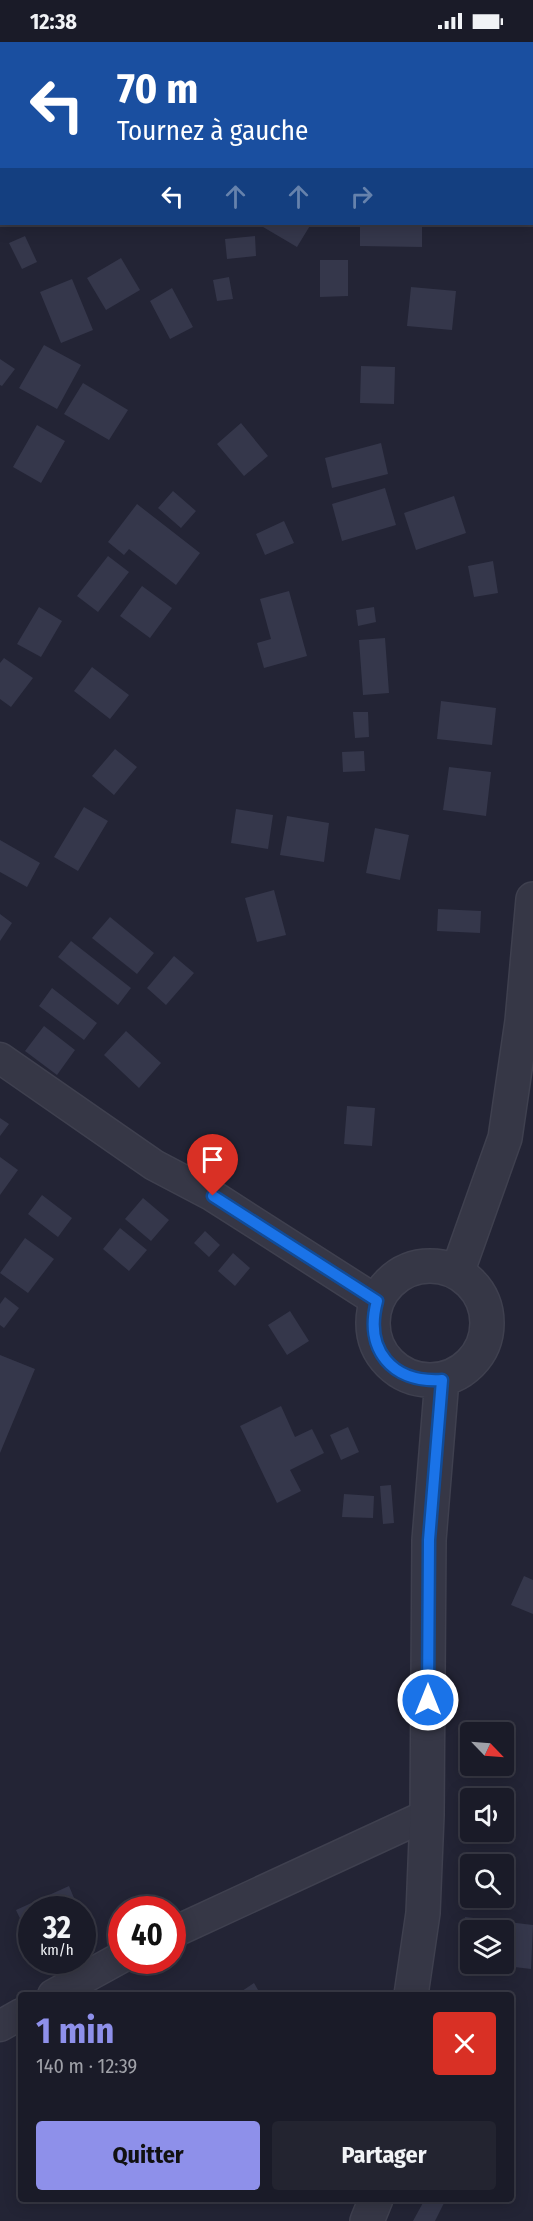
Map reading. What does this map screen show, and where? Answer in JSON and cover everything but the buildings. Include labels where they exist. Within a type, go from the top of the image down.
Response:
[{"type":"street","points":[[457,1273],[506,1138],[522,1020],[533,899]]},
{"type":"street","points":[[0,1058],[154,1164],[213,1196],[377,1301]]},
{"type":"street","points":[[435,1267],[457,1273],[471,1283],[481,1298],[486,1314],[486,1332],[481,1348],[472,1362],[458,1374],[442,1380],[426,1381],[397,1370],[386,1360],[378,1347],[373,1316],[377,1301],[397,1276],[411,1269],[435,1267]]},
{"type":"street","points":[[411,1992],[423,1913],[427,1815],[429,1540],[442,1380]]},
{"type":"street","points":[[186,1927],[427,1815]]},
{"type":"street","points":[[58,1992],[108,1964]]},
{"type":"street","points":[[0,2026],[18,2016]]},
{"type":"street","points":[[367,2221],[375,2202]]},
{"type":"route","points":[[213,1196],[377,1301],[373,1316],[374,1332],[378,1347],[386,1360],[397,1370],[411,1377],[426,1381],[442,1380],[429,1540],[428,1700]]}]
